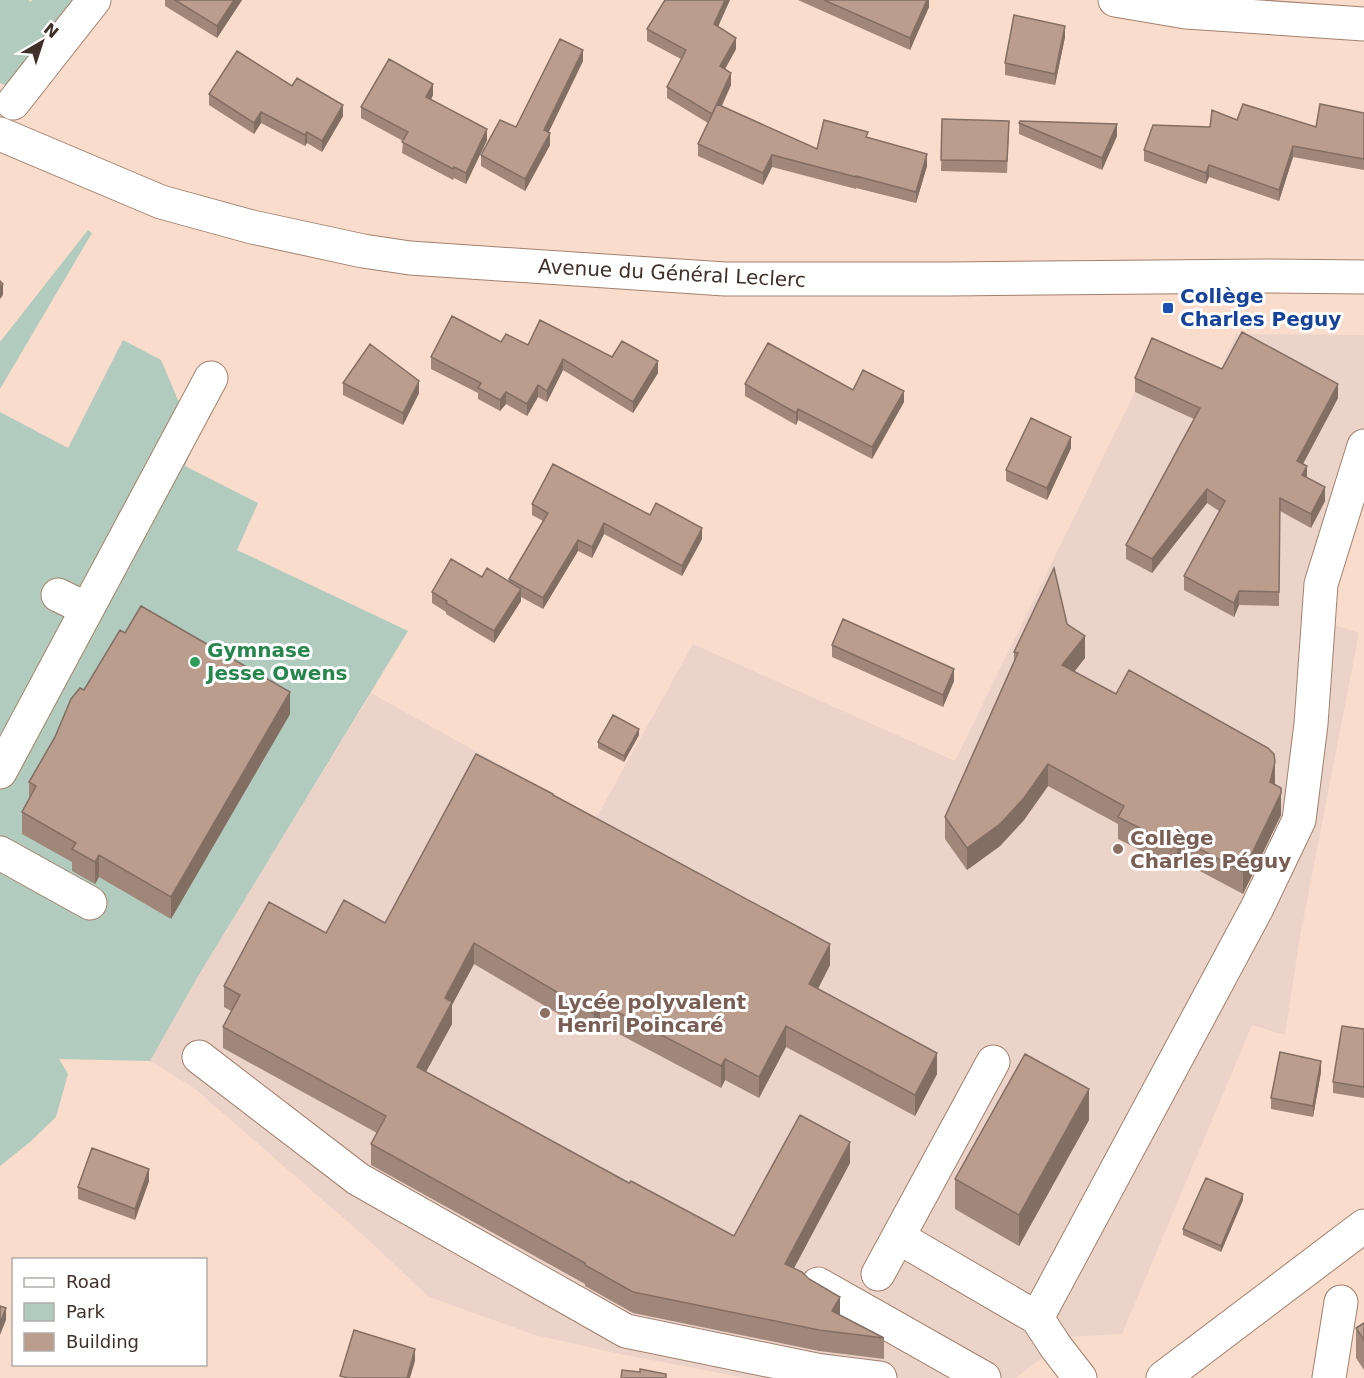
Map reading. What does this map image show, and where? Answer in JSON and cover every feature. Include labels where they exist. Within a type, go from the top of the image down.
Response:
[{"type":"main road","points":[[13,103],[94,0]]},
{"type":"main road","points":[[1115,0],[1186,12],[1364,24]]},
{"type":"main road","name":"Avenue du Général Leclerc","points":[[0,134],[161,202],[252,227],[363,251],[410,258],[725,279],[1364,277]]},
{"type":"main road","points":[[0,772],[73,602],[211,378]]},
{"type":"main road","points":[[1037,1318],[1257,908],[1299,820],[1311,724],[1321,584],[1364,446]]},
{"type":"main road","points":[[0,853],[90,903]]},
{"type":"main road","points":[[199,1057],[358,1179],[626,1331],[816,1370],[880,1378]]},
{"type":"main road","points":[[878,1274],[993,1062]]},
{"type":"main road","points":[[1163,1378],[1364,1226]]},
{"type":"main road","points":[[898,1237],[1037,1318],[1080,1378]]},
{"type":"main road","points":[[818,1284],[984,1378]]},
{"type":"main road","points":[[1329,1378],[1341,1302]]},
{"type":"shaded area","points":[[1236,334],[1364,335],[1364,492],[1328,623],[1359,633],[1300,937],[1285,1035],[1252,1025],[1122,1334],[1068,1337],[1016,1378],[746,1378],[535,1335],[429,1297],[364,1236],[194,1088],[150,1061],[197,978],[371,693],[596,818],[693,644],[955,761],[1135,392],[1151,399],[1216,380]]},
{"type":"green space","points":[[0,0],[28,0],[31,2],[32,0],[81,0],[14,90],[0,83]]},
{"type":"green space","points":[[88,230],[92,233],[0,389],[0,342]]},
{"type":"green space","name":"Gymnase Jesse Owens","points":[[123,340],[161,360],[178,400],[205,417],[185,466],[258,503],[237,550],[408,631],[197,978],[150,1061],[59,1059],[68,1074],[56,1117],[0,1166],[0,412],[68,448]]},
{"type":"building","points":[[175,0],[234,0],[217,26]]},
{"type":"building","points":[[665,0],[725,0],[714,24],[736,38],[720,66],[731,73],[712,114],[667,87],[686,50],[647,29]]},
{"type":"building","points":[[824,0],[927,0],[910,38]]},
{"type":"building","points":[[1014,15],[1065,26],[1055,74],[1005,63]]},
{"type":"building","points":[[560,39],[583,50],[544,130],[550,133],[525,179],[481,155],[500,120],[516,127]]},
{"type":"building","points":[[237,51],[292,86],[297,78],[343,105],[322,141],[307,132],[305,135],[261,112],[254,123],[209,94]]},
{"type":"building","points":[[389,59],[433,84],[426,97],[487,129],[466,173],[454,167],[453,169],[402,142],[408,132],[361,107]]},
{"type":"building","points":[[717,104],[817,149],[824,120],[868,132],[866,137],[927,154],[916,192],[772,155],[763,173],[698,144]]},
{"type":"building","points":[[1243,104],[1316,127],[1320,104],[1364,113],[1364,159],[1293,146],[1279,190],[1209,165],[1206,173],[1144,150],[1153,125],[1210,127],[1212,110],[1237,120]]},
{"type":"building","points":[[942,119],[1009,121],[1007,161],[941,160]]},
{"type":"building","points":[[1020,121],[1117,124],[1102,158],[1019,123]]},
{"type":"building","points":[[452,316],[501,342],[506,334],[528,345],[540,320],[612,357],[622,341],[658,361],[633,402],[563,359],[547,391],[538,385],[527,404],[506,392],[500,400],[478,388],[481,383],[431,357]]},
{"type":"building","points":[[1242,332],[1338,384],[1297,461],[1307,466],[1302,475],[1325,487],[1311,514],[1280,498],[1279,592],[1239,591],[1234,603],[1184,576],[1225,501],[1207,489],[1152,559],[1126,545],[1200,408],[1135,378],[1152,338],[1222,369]]},
{"type":"building","points":[[768,343],[853,390],[863,370],[904,391],[872,447],[798,409],[796,413],[745,384]]},
{"type":"building","points":[[370,344],[419,381],[403,413],[343,383]]},
{"type":"building","points":[[1031,418],[1071,437],[1047,488],[1006,470]]},
{"type":"building","points":[[553,464],[650,515],[656,503],[702,528],[682,566],[604,523],[592,547],[578,540],[543,598],[509,579],[548,513],[532,504]]},
{"type":"building","points":[[451,559],[482,577],[487,568],[521,589],[494,631],[446,603],[447,601],[432,592]]},
{"type":"building","points":[[1054,568],[1067,624],[1085,636],[1062,665],[1116,694],[1129,670],[1268,748],[1274,754],[1275,762],[1270,782],[1281,788],[1281,793],[1243,872],[1181,839],[1177,847],[1118,817],[1124,806],[1048,764],[1024,798],[1000,824],[967,848],[945,817],[1018,653],[1014,652]]},
{"type":"building","name":"Gymnase Jesse Owens","points":[[141,606],[290,692],[171,897],[99,855],[95,862],[72,849],[76,843],[22,812],[36,786],[29,782],[55,737],[71,699],[80,688],[84,690],[120,630],[125,633]]},
{"type":"building","points":[[843,619],[954,669],[943,695],[832,645]]},
{"type":"building","points":[[613,715],[639,729],[624,756],[598,742]]},
{"type":"building","points":[[476,754],[830,944],[809,984],[937,1053],[915,1095],[786,1026],[759,1077],[725,1059],[721,1066],[600,1003],[594,1014],[474,943],[445,998],[452,1002],[417,1067],[629,1183],[631,1181],[734,1236],[800,1115],[850,1142],[785,1264],[802,1272],[809,1279],[840,1297],[832,1311],[884,1338],[819,1330],[633,1292],[371,1144],[386,1116],[223,1027],[240,995],[224,986],[269,902],[326,933],[344,900],[385,923]]},
{"type":"building","points":[[1342,1026],[1364,1029],[1364,1087],[1333,1082]]},
{"type":"building","points":[[1280,1052],[1321,1061],[1313,1106],[1271,1098]]},
{"type":"building","points":[[1025,1054],[1089,1089],[1019,1215],[955,1179]]},
{"type":"building","points":[[92,1148],[149,1169],[135,1209],[78,1187]]},
{"type":"building","points":[[1206,1178],[1243,1194],[1221,1246],[1183,1229]]},
{"type":"building","points":[[0,1306],[6,1308],[0,1323]]},
{"type":"building","points":[[1364,1323],[1364,1340],[1356,1328]]},
{"type":"building","points":[[354,1330],[415,1349],[407,1378],[340,1376]]},
{"type":"building","points":[[640,1369],[666,1374],[666,1378],[621,1378],[622,1370],[640,1372]]},
{"type":"place","name":"Collège Charles Peguy","points":[[1168,308]]},
{"type":"place","name":"Gymnase Jesse Owens","points":[[195,662]]},
{"type":"place","name":"Collège Charles Péguy","points":[[1118,849]]},
{"type":"place","name":"Lycée polyvalent Henri Poincaré","points":[[545,1013]]}]
